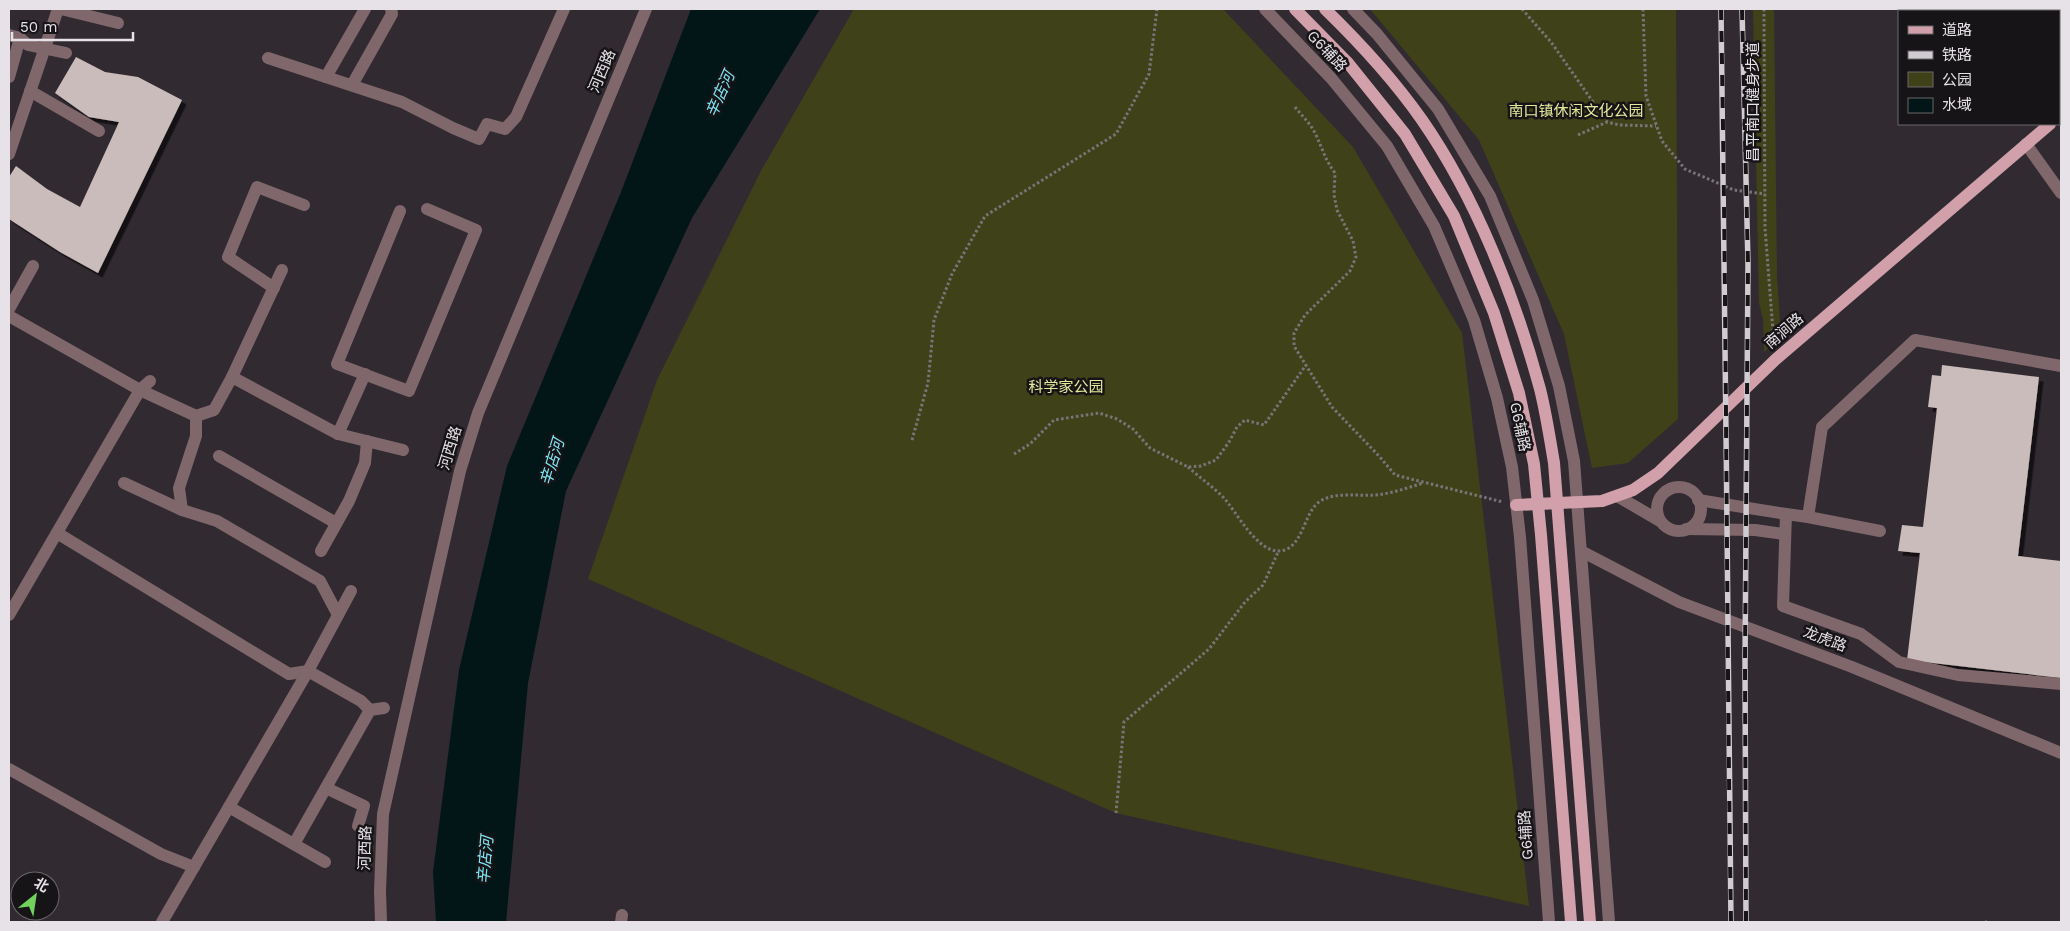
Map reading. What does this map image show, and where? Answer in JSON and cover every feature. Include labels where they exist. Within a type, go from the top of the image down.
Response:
[{"type":"main road","name":"G6辅路","points":[[1295,9],[1348,63],[1405,134],[1454,216],[1494,313],[1519,393],[1534,464],[1538,503],[1571,922]]},
{"type":"main road","name":"G6辅路","points":[[1325,9],[1363,47],[1422,120],[1472,204],[1515,307],[1540,390],[1554,463],[1558,503],[1590,922]]},
{"type":"main road","name":"南涧路","points":[[1516,505],[1602,501],[1633,490],[1658,473],[1775,360],[2049,125]]},
{"type":"street","points":[[9,154],[44,49],[60,9],[118,23]]},
{"type":"street","points":[[326,77],[365,9]]},
{"type":"street","points":[[352,85],[392,14],[390,9]]},
{"type":"street","points":[[268,58],[402,102],[479,139],[486,124],[505,130],[516,117],[564,9]]},
{"type":"street","name":"河西路","points":[[382,922],[380,891],[383,814],[460,471],[478,413],[646,9]]},
{"type":"street","name":"G6辅路","points":[[1265,9],[1331,78],[1387,146],[1434,226],[1474,320],[1497,398],[1512,467],[1549,922]]},
{"type":"street","points":[[1353,9],[1377,34],[1438,109],[1490,196],[1533,300],[1559,386],[1574,461],[1609,922]]},
{"type":"street","points":[[9,77],[15,36],[28,45],[66,53]]},
{"type":"street","points":[[30,91],[99,131]]},
{"type":"street","points":[[2026,144],[2061,193]]},
{"type":"street","points":[[274,288],[228,257],[257,187],[304,205]]},
{"type":"street","points":[[400,211],[338,364],[409,391],[476,230],[427,209]]},
{"type":"street","points":[[9,309],[33,266]]},
{"type":"street","points":[[9,316],[140,390],[196,416],[214,410],[232,377],[282,270]]},
{"type":"street","points":[[1808,517],[1822,426],[1915,340],[2061,366]]},
{"type":"street","points":[[338,434],[365,374]]},
{"type":"street","points":[[232,377],[338,434],[403,450]]},
{"type":"street","points":[[9,615],[140,390],[150,381]]},
{"type":"street","points":[[182,510],[179,488],[196,436],[196,416]]},
{"type":"street","points":[[321,551],[349,501],[365,463],[367,441]]},
{"type":"street","points":[[220,456],[336,523]]},
{"type":"street","points":[[1658,473],[1675,487],[1689,489],[1698,500],[1700,506],[1697,520],[1686,529]]},
{"type":"street","points":[[124,482],[182,510],[217,521],[320,581],[338,615]]},
{"type":"street","points":[[1660,521],[1657,514],[1659,499],[1663,493],[1675,487]]},
{"type":"street","points":[[1617,496],[1672,529],[1755,530],[1784,534]]},
{"type":"street","points":[[1698,500],[1808,517],[1880,531]]},
{"type":"street","points":[[1786,514],[1783,606],[1861,634],[1899,662],[1958,675],[2061,684]]},
{"type":"street","points":[[57,533],[289,674],[308,671],[361,701],[370,710]]},
{"type":"street","name":"龙虎路","points":[[1581,551],[1679,602],[1852,667],[2061,752]]},
{"type":"street","points":[[162,922],[308,671],[351,591]]},
{"type":"street","points":[[370,710],[384,708]]},
{"type":"street","points":[[294,844],[370,710]]},
{"type":"street","points":[[9,768],[161,854],[194,867]]},
{"type":"street","points":[[326,788],[364,806],[358,826]]},
{"type":"street","points":[[229,807],[325,862]]},
{"type":"path","points":[[912,440],[928,383],[934,320],[952,274],[980,224],[985,216],[1116,134],[1149,74],[1157,9]]},
{"type":"path","points":[[1522,9],[1552,42],[1607,122]]},
{"type":"path","points":[[1643,9],[1646,96],[1662,142],[1685,168],[1734,190],[1765,194]]},
{"type":"path","name":"昌平南口健身步道","points":[[1764,9],[1764,228],[1775,360]]},
{"type":"path","points":[[1295,107],[1312,128],[1326,162],[1335,173],[1334,195],[1337,210],[1353,241],[1356,257],[1350,271],[1305,315],[1294,333],[1294,346],[1332,407],[1395,475],[1516,505]]},
{"type":"path","points":[[1578,135],[1607,122],[1619,125],[1656,126]]},
{"type":"path","points":[[1188,467],[1201,466],[1216,460],[1237,427],[1245,420],[1264,425],[1306,365]]},
{"type":"path","points":[[1014,454],[1030,444],[1054,420],[1099,413],[1117,419],[1133,429],[1150,448],[1188,467],[1224,498],[1239,520],[1259,542],[1268,548],[1279,550],[1287,549],[1298,538],[1318,503],[1333,496],[1382,494],[1424,483]]},
{"type":"path","points":[[1116,813],[1124,722],[1209,649],[1245,602],[1263,585],[1279,550]]},
{"type":"green space","name":"科学家公园","points":[[854,9],[1223,9],[1353,147],[1462,333],[1529,906],[1116,813],[588,579],[657,380],[762,169]]},
{"type":"green space","name":"南口镇休闲文化公园","points":[[1370,9],[1676,9],[1678,419],[1628,463],[1592,468],[1564,334],[1479,140]]},
{"type":"green space","points":[[1753,9],[1774,9],[1777,276],[1781,337],[1764,352],[1763,319],[1759,303]]},
{"type":"water","name":"辛店河","points":[[691,9],[820,9],[692,218],[566,491],[528,683],[506,922],[436,922],[433,872],[459,670],[507,466],[621,192]]},
{"type":"building","points":[[76,57],[105,72],[138,77],[182,100],[98,273],[60,252],[9,219],[9,177],[16,166],[47,189],[80,207],[119,122],[89,117],[55,93]]},
{"type":"building","points":[[1942,365],[2039,377],[2018,556],[2061,561],[2061,678],[1907,660],[1920,553],[1898,551],[1902,525],[1923,527],[1937,408],[1928,407],[1932,375],[1941,376]]},
{"type":"railway","points":[[1721,9],[1731,922]]},
{"type":"railway","points":[[1742,9],[1748,264],[1745,663],[1746,922]]}]
